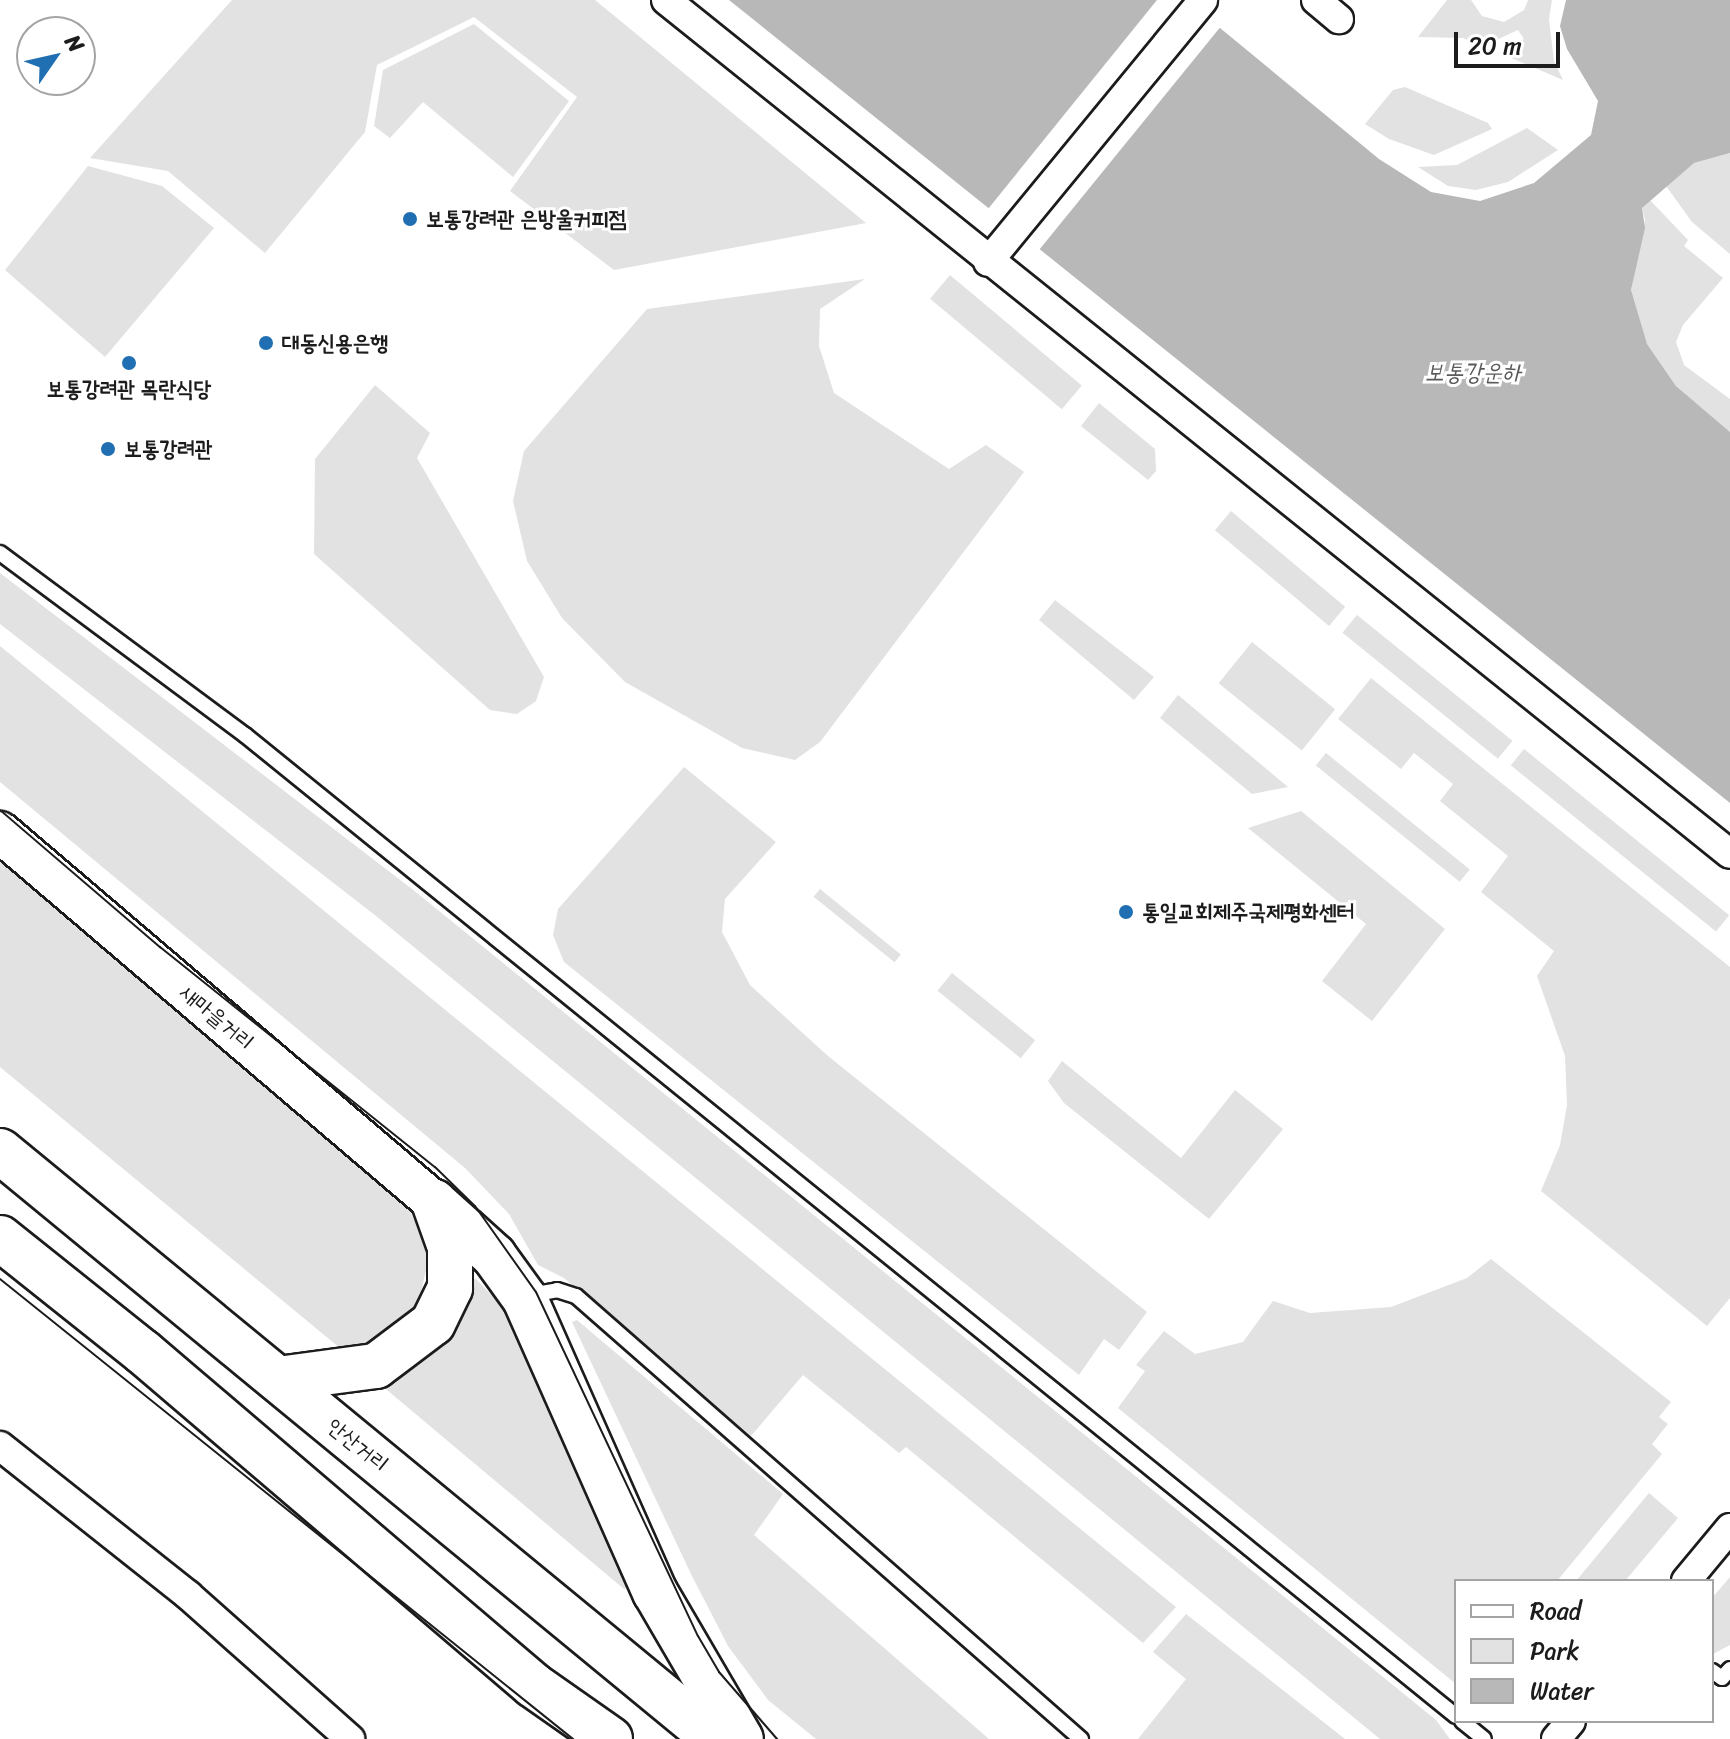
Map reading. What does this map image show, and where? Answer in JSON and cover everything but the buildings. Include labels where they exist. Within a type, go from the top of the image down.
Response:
[{"type":"main road","name":"새마을거리","points":[[0,832],[434,1202]]},
{"type":"main road","name":"안산거리","points":[[0,1151],[715,1739]]},
{"type":"main road","points":[[434,1202],[494,1256],[525,1299],[655,1592],[741,1739]]},
{"type":"main road","points":[[278,1379],[376,1366],[433,1323],[450,1288],[450,1247],[434,1202]]},
{"type":"main road","points":[[0,1238],[143,1352],[533,1685],[610,1739]]},
{"type":"street","points":[[666,0],[988,262],[1730,854]]},
{"type":"street","points":[[1316,0],[1339,19]]},
{"type":"street","points":[[988,262],[1202,1]]},
{"type":"street","points":[[0,1446],[188,1595],[350,1739]]},
{"type":"street","points":[[1688,1579],[1730,1528]]},
{"type":"street","points":[[1556,1739],[1569,1723]]},
{"type":"lane","points":[[0,553],[245,735],[1454,1714]]},
{"type":"lane","points":[[525,1299],[547,1290],[576,1296],[1081,1739]]},
{"type":"lane","points":[[1714,1672],[1722,1678],[1730,1669]]},
{"type":"lane","points":[[1464,1723],[1484,1739]]},
{"type":"green space","points":[[232,0],[595,0],[866,223],[614,270],[510,191],[577,97],[474,17],[377,65],[365,132],[265,253],[168,171],[90,158]]},
{"type":"green space","points":[[1447,0],[1471,0],[1482,16],[1504,22],[1524,10],[1528,0],[1552,0],[1549,19],[1554,61],[1563,80],[1500,53],[1524,39],[1518,30],[1483,46],[1463,38],[1418,37]]},
{"type":"green space","points":[[474,24],[569,101],[513,177],[423,102],[390,138],[374,126],[383,70]]},
{"type":"green space","points":[[1405,87],[1488,123],[1492,129],[1434,155],[1389,139],[1365,124],[1393,90]]},
{"type":"green space","points":[[1527,128],[1558,150],[1508,182],[1476,190],[1448,186],[1418,167],[1457,165]]},
{"type":"green space","points":[[1730,153],[1730,254],[1692,222],[1666,186],[1694,163]]},
{"type":"green space","points":[[88,166],[162,186],[214,228],[105,357],[5,270]]},
{"type":"green space","points":[[1649,199],[1688,240],[1684,246],[1723,278],[1683,325],[1676,342],[1684,365],[1730,399],[1730,432],[1676,386],[1647,344],[1635,313],[1631,290],[1645,220],[1642,208]]},
{"type":"green space","points":[[950,275],[1082,386],[1062,409],[930,299]]},
{"type":"green space","points":[[865,279],[820,309],[819,346],[834,393],[949,469],[986,445],[1024,472],[820,742],[795,760],[742,748],[625,682],[562,618],[527,561],[513,501],[524,451],[647,309]]},
{"type":"green space","points":[[375,385],[430,433],[417,458],[544,677],[536,701],[517,714],[490,710],[314,554],[315,459]]},
{"type":"green space","points":[[1099,403],[1155,449],[1156,471],[1148,480],[1081,426]]},
{"type":"green space","points":[[1231,511],[1345,607],[1329,626],[1215,530]]},
{"type":"green space","points":[[0,573],[412,889],[1436,1720],[1450,1739],[1380,1739],[376,916],[0,624]]},
{"type":"green space","points":[[1055,600],[1154,677],[1134,700],[1039,620]]},
{"type":"green space","points":[[1357,615],[1512,741],[1498,759],[1343,633]]},
{"type":"green space","points":[[1252,642],[1335,709],[1302,751],[1219,683]]},
{"type":"green space","points":[[0,646],[1176,1607],[1143,1643],[906,1447],[899,1453],[803,1375],[751,1436],[564,1278],[538,1265],[509,1214],[465,1168],[0,782]]},
{"type":"green space","points":[[1371,678],[1730,967],[1730,1298],[1707,1326],[1541,1191],[1560,1145],[1567,1105],[1565,1056],[1537,976],[1554,951],[1481,892],[1508,856],[1440,801],[1453,784],[1414,753],[1401,769],[1338,719]]},
{"type":"green space","points":[[1178,695],[1288,787],[1252,794],[1160,718]]},
{"type":"green space","points":[[1524,749],[1729,915],[1716,931],[1511,765]]},
{"type":"green space","points":[[1326,753],[1470,869],[1460,882],[1316,765]]},
{"type":"green space","points":[[684,767],[776,842],[725,899],[722,932],[750,985],[828,1056],[1147,1312],[1119,1350],[1104,1339],[1079,1375],[564,962],[553,935],[558,909]]},
{"type":"green space","points":[[1301,811],[1445,929],[1372,1021],[1322,981],[1366,924],[1248,828]]},
{"type":"green space","points":[[0,859],[401,1196],[424,1237],[428,1261],[418,1306],[405,1326],[352,1358],[0,1067]]},
{"type":"green space","points":[[820,889],[901,954],[895,962],[814,897]]},
{"type":"green space","points":[[952,973],[1035,1040],[1021,1058],[938,991]]},
{"type":"green space","points":[[1062,1061],[1181,1158],[1235,1090],[1283,1129],[1209,1219],[1064,1103],[1048,1081]]},
{"type":"green space","points":[[1491,1259],[1671,1402],[1659,1417],[1668,1424],[1652,1444],[1662,1454],[1559,1579],[1454,1579],[1454,1682],[1118,1408],[1145,1371],[1136,1365],[1164,1331],[1195,1354],[1243,1342],[1273,1301],[1310,1313],[1391,1307],[1467,1278]]},
{"type":"green space","points":[[475,1278],[502,1306],[632,1586],[624,1589],[381,1385],[442,1345]]},
{"type":"green space","points":[[577,1320],[783,1494],[754,1535],[989,1739],[816,1739],[768,1700],[728,1646],[691,1574],[572,1322]]},
{"type":"green space","points":[[1649,1493],[1678,1518],[1627,1579],[1578,1579]]},
{"type":"green space","points":[[1730,1577],[1730,1645],[1714,1653],[1714,1596]]},
{"type":"green space","points":[[1186,1614],[1345,1739],[1138,1739],[1186,1679],[1153,1652]]},
{"type":"water","name":"보통강운하","points":[[729,0],[1186,0],[1379,159],[1431,192],[1480,201],[1534,183],[1591,135],[1598,101],[1567,49],[1560,26],[1566,0],[1730,0],[1730,153],[1694,163],[1642,208],[1645,228],[1631,290],[1647,344],[1676,386],[1730,432],[1730,803]]},
{"type":"pier","points":[[1157,0],[1192,0],[1222,25],[1039,250],[988,209]]},
{"type":"tram line","points":[[0,810],[160,947],[435,1167],[475,1206],[536,1292],[698,1636],[719,1672],[777,1739]]},
{"type":"tram line","points":[[0,1279],[573,1739]]},
{"type":"place","name":"보통강려관 은방울커피점","points":[[410,219]]},
{"type":"place","name":"대동신용은행","points":[[266,343]]},
{"type":"place","name":"보통강려관 목란식당","points":[[129,363]]},
{"type":"place","name":"보통강려관","points":[[108,449]]},
{"type":"place","name":"통일교회제주국제평화센터","points":[[1126,912]]}]
